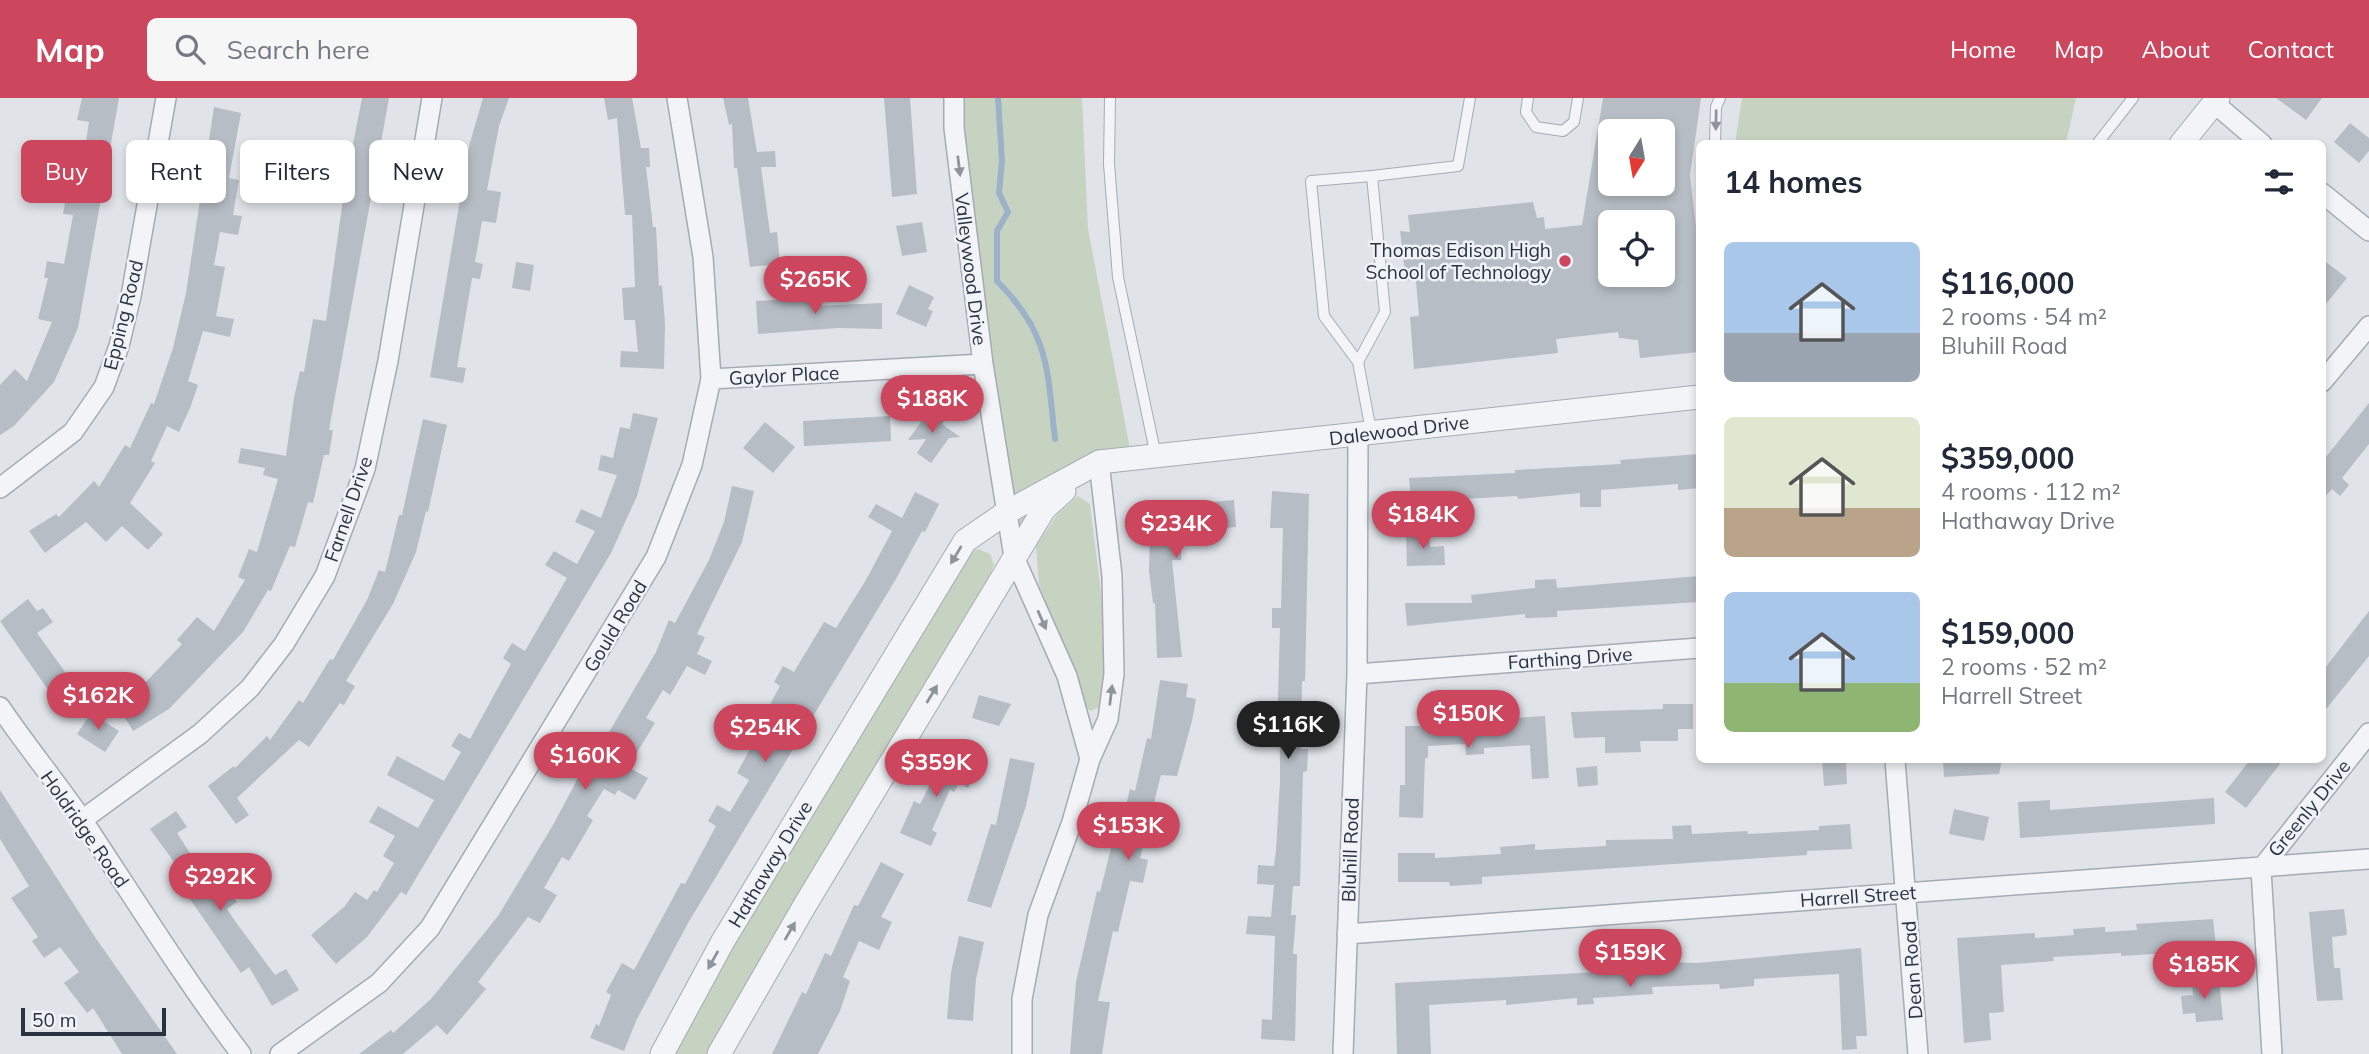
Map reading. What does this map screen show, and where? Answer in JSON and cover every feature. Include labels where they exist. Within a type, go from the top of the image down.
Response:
[{"type":"street","name":"Epping Road","points":[[0,488],[73,432],[104,387],[119,346],[131,296],[166,98]]},
{"type":"street","name":"Farnell Drive","points":[[82,820],[200,734],[250,688],[284,644],[325,576],[365,469],[388,361],[432,98]]},
{"type":"street","name":"Gould Road","points":[[280,1054],[379,983],[430,928],[463,878],[656,557],[692,465],[711,380],[703,257],[677,98]]},
{"type":"street","name":"Valleywood Drive","points":[[954,98],[954,128],[983,364],[1014,557],[1067,676],[1090,759]]},
{"type":"street","points":[[2184,140],[2213,100],[2258,140]]},
{"type":"street","points":[[2326,196],[2369,232]]},
{"type":"street","points":[[2326,377],[2369,326]]},
{"type":"street","name":"Gaylor Place","points":[[711,380],[983,364]]},
{"type":"street","name":"Dalewood Drive","points":[[1007,512],[1099,462],[1696,397]]},
{"type":"street","name":"Bluhill Road","points":[[1343,1054],[1365,433]]},
{"type":"street","points":[[719,1054],[805,905],[1044,509],[1099,462]]},
{"type":"street","points":[[1022,1054],[1022,999],[1038,915],[1072,822],[1090,759],[1108,719],[1114,674],[1112,576],[1099,462]]},
{"type":"street","name":"Hathaway Drive","points":[[662,1054],[723,941],[965,541],[1007,512]]},
{"type":"street","name":"Farthing Drive","points":[[1357,674],[1696,648]]},
{"type":"street","name":"Holdridge Road","points":[[0,707],[35,760],[82,820],[209,1011],[241,1054]]},
{"type":"street","name":"Greenly Drive","points":[[2272,1054],[2260,869],[2369,733]]},
{"type":"street","name":"Dean Road","points":[[1895,763],[1918,1054]]},
{"type":"street","name":"Harrell Street","points":[[1347,934],[2369,859]]},
{"type":"lane","points":[[1110,98],[1109,164],[1118,277],[1156,456]]},
{"type":"lane","points":[[1365,433],[1358,362],[1324,316],[1311,181],[1458,166],[1470,98]]},
{"type":"lane","points":[[1528,98],[1526,112],[1536,127],[1563,131],[1574,122],[1578,98]]},
{"type":"lane","points":[[1715,140],[1716,107],[1720,98]]},
{"type":"lane","points":[[2100,140],[2133,98]]},
{"type":"lane","points":[[1358,362],[1385,312],[1371,176]]},
{"type":"green space","points":[[954,98],[1082,98],[1088,229],[1132,459],[1099,462],[1044,509],[1014,557]]},
{"type":"green space","points":[[1742,98],[2076,98],[2067,140],[1735,140]]},
{"type":"green space","points":[[1078,496],[1090,504],[1105,637],[1104,688],[1100,707],[1090,711],[1085,705],[1039,584],[1036,546],[1057,515]]},
{"type":"green space","points":[[978,549],[990,554],[994,565],[988,579],[862,788],[710,1054],[675,1054],[705,994],[755,908],[969,553]]},
{"type":"building","points":[[82,98],[119,98],[112,140],[86,140],[89,122],[77,120]]},
{"type":"building","points":[[362,98],[389,98],[381,140],[369,140],[370,203],[329,430],[333,430],[329,455],[324,455],[313,503],[308,502],[295,547],[290,546],[271,591],[268,590],[243,632],[169,709],[133,731],[115,701],[145,683],[182,644],[177,640],[197,617],[214,631],[245,580],[238,577],[249,549],[257,552],[278,479],[263,475],[265,468],[238,463],[241,448],[286,456],[294,398],[300,371],[304,372],[313,319],[326,321],[342,203],[355,203],[354,140]]},
{"type":"building","points":[[483,98],[509,98],[499,126],[487,190],[501,192],[496,223],[482,221],[475,262],[483,264],[480,279],[472,278],[457,367],[466,368],[463,383],[430,377],[459,203],[468,203],[469,146]]},
{"type":"building","points":[[604,98],[632,98],[641,148],[649,148],[650,167],[646,167],[653,227],[656,227],[659,286],[662,285],[664,369],[620,367],[621,351],[638,352],[635,320],[624,320],[622,288],[635,287],[632,215],[625,215],[617,118],[608,120]]},
{"type":"building","points":[[723,98],[748,98],[757,152],[775,151],[776,167],[761,167],[770,233],[777,232],[780,264],[750,267],[737,168],[734,168],[732,124],[729,125]]},
{"type":"building","points":[[884,98],[910,98],[917,194],[892,197]]},
{"type":"building","name":"Thomas Edison High School of Technology","points":[[1603,98],[1701,98],[1690,175],[1696,226],[1696,352],[1640,358],[1638,340],[1619,338],[1618,332],[1556,339],[1558,353],[1414,369],[1410,317],[1419,316],[1416,281],[1406,280],[1400,231],[1410,232],[1408,215],[1533,202],[1537,218],[1544,217],[1545,229],[1582,225],[1598,128],[1598,196],[1675,196],[1675,119],[1600,119]]},
{"type":"building","points":[[2276,98],[2322,98],[2306,120]]},
{"type":"building","points":[[214,107],[241,113],[229,178],[239,180],[233,215],[242,216],[238,235],[220,232],[214,265],[225,267],[216,316],[234,319],[230,337],[203,331],[188,381],[198,385],[190,408],[179,432],[167,426],[151,461],[155,463],[130,503],[163,534],[148,550],[122,526],[106,542],[86,522],[45,553],[29,531],[56,514],[59,517],[94,481],[99,487],[125,445],[130,448],[151,403],[154,404],[173,348],[186,293],[200,203],[226,203],[226,140],[209,140]]},
{"type":"building","points":[[2350,123],[2369,138],[2369,151],[2359,163],[2334,142]]},
{"type":"building","points":[[65,203],[100,203],[78,328],[54,382],[14,426],[0,435],[0,385],[15,369],[27,381],[52,322],[38,319],[48,278],[44,278],[47,261],[64,264],[73,215],[63,214]]},
{"type":"building","points":[[922,222],[927,252],[902,256],[896,226]]},
{"type":"building","points":[[516,262],[534,265],[530,291],[512,288]]},
{"type":"building","points":[[2326,262],[2347,278],[2326,304]]},
{"type":"building","points":[[909,285],[934,297],[928,309],[933,311],[926,327],[896,314]]},
{"type":"building","points":[[816,298],[817,306],[882,303],[882,329],[838,328],[758,334],[756,301]]},
{"type":"building","points":[[2369,403],[2369,444],[2342,478],[2349,485],[2340,496],[2332,489],[2326,496],[2326,457]]},
{"type":"building","points":[[931,408],[946,418],[942,424],[960,437],[949,438],[931,463],[917,453],[926,439],[908,440]]},
{"type":"building","points":[[633,413],[658,418],[637,496],[611,553],[406,895],[401,892],[367,937],[336,964],[311,935],[344,907],[355,892],[367,900],[374,890],[377,892],[394,863],[383,856],[395,836],[369,822],[378,806],[418,828],[434,800],[387,775],[397,756],[444,781],[461,752],[451,746],[459,733],[470,739],[511,664],[503,658],[512,643],[525,651],[567,578],[545,565],[554,551],[577,564],[595,531],[575,522],[581,509],[601,518],[617,475],[598,470],[601,455],[613,458],[620,427],[630,429]]},
{"type":"building","points":[[890,416],[891,441],[804,446],[803,421]]},
{"type":"building","points":[[423,419],[447,425],[428,512],[426,511],[416,552],[393,604],[346,681],[355,686],[344,705],[340,703],[309,747],[299,740],[237,798],[249,815],[236,824],[208,786],[234,766],[235,768],[267,736],[270,740],[299,700],[303,703],[330,659],[333,660],[367,600],[379,570],[385,572],[399,515],[402,515]]},
{"type":"building","points":[[765,422],[795,447],[773,473],[743,448]]},
{"type":"building","points":[[1696,454],[1696,488],[1678,490],[1678,484],[1601,490],[1601,507],[1580,507],[1580,493],[1518,499],[1517,496],[1411,502],[1409,478],[1621,464],[1620,460]]},
{"type":"building","points":[[732,486],[754,491],[742,542],[697,634],[705,637],[697,654],[712,661],[705,675],[687,666],[670,695],[663,690],[646,718],[655,723],[628,767],[648,778],[635,800],[618,790],[615,795],[604,789],[587,816],[593,820],[569,861],[562,857],[544,888],[557,895],[540,923],[528,917],[478,982],[486,989],[447,1035],[437,1025],[403,1054],[359,1054],[391,1030],[393,1033],[431,999],[498,916],[553,825],[594,748],[598,751],[656,652],[669,620],[675,623],[709,560],[724,522]]},
{"type":"building","points":[[1272,491],[1309,494],[1301,749],[1308,749],[1307,771],[1303,772],[1300,886],[1293,886],[1291,915],[1296,915],[1293,954],[1297,954],[1295,1041],[1261,1039],[1262,1019],[1272,1020],[1275,936],[1246,934],[1248,916],[1271,917],[1274,885],[1257,884],[1258,865],[1274,866],[1280,782],[1280,730],[1277,730],[1280,628],[1272,628],[1272,608],[1281,608],[1283,528],[1270,528]]},
{"type":"building","points":[[915,492],[939,504],[925,532],[922,531],[896,579],[688,923],[636,1021],[624,1051],[590,1038],[596,1024],[599,1026],[611,995],[606,992],[622,963],[634,970],[681,883],[685,884],[716,826],[708,821],[717,805],[730,812],[749,780],[737,773],[780,686],[774,682],[783,666],[794,672],[824,622],[836,628],[866,580],[892,531],[868,517],[876,504],[902,518]]},
{"type":"building","points":[[1234,500],[1236,527],[1181,532],[1181,560],[1172,560],[1182,657],[1157,658],[1155,603],[1149,571],[1150,535],[1144,535],[1144,507],[1200,506],[1200,503]]},
{"type":"building","points":[[1429,532],[1430,547],[1444,546],[1445,565],[1407,566],[1406,533]]},
{"type":"building","points":[[1696,576],[1696,602],[1557,611],[1557,617],[1525,618],[1525,614],[1407,626],[1405,603],[1472,603],[1471,595],[1535,588],[1535,580],[1556,579],[1557,588]]},
{"type":"building","points":[[28,599],[37,611],[43,608],[53,622],[37,633],[71,680],[51,694],[0,621]]},
{"type":"building","points":[[2369,611],[2369,656],[2326,709],[2326,667]]},
{"type":"building","points":[[1160,680],[1188,684],[1186,697],[1196,699],[1192,721],[1177,776],[1161,775],[1140,858],[1148,860],[1143,883],[1130,881],[1118,932],[1113,931],[1098,1001],[1110,1002],[1102,1054],[1070,1054],[1076,982],[1097,891],[1100,892],[1113,840],[1117,841],[1130,789],[1135,791],[1147,738],[1151,739]]},
{"type":"building","points":[[979,695],[1011,704],[999,726],[972,718]]},
{"type":"building","points":[[1663,704],[1693,704],[1693,729],[1678,729],[1678,741],[1640,741],[1641,752],[1605,753],[1605,737],[1574,738],[1571,712],[1663,709]]},
{"type":"building","points":[[91,713],[119,731],[105,752],[77,734]]},
{"type":"building","points":[[1545,716],[1549,778],[1532,779],[1530,745],[1484,748],[1484,754],[1466,755],[1465,744],[1428,746],[1428,758],[1425,758],[1423,818],[1399,817],[1400,785],[1405,785],[1405,726],[1450,726],[1450,722]]},
{"type":"building","points":[[946,754],[977,769],[968,788],[959,783],[954,792],[950,790],[932,830],[937,833],[931,846],[900,833],[914,801],[920,804]]},
{"type":"building","points":[[1010,758],[1035,763],[1026,806],[991,908],[967,901],[991,824],[996,825]]},
{"type":"building","points":[[1822,763],[1846,763],[1847,784],[1824,786]]},
{"type":"building","points":[[1943,763],[2001,763],[1999,774],[1944,777]]},
{"type":"building","points":[[2248,763],[2281,763],[2246,808],[2225,792]]},
{"type":"building","points":[[1597,766],[1598,785],[1578,787],[1576,768]]},
{"type":"building","points":[[0,790],[95,937],[177,1054],[122,1054],[93,1008],[87,1013],[64,983],[79,972],[60,947],[44,958],[32,941],[38,937],[11,898],[29,886],[0,839]]},
{"type":"building","points":[[2214,798],[2215,824],[2020,838],[2018,802],[2050,800],[2050,810]]},
{"type":"building","points":[[1954,809],[1989,817],[1984,841],[1949,834]]},
{"type":"building","points":[[176,811],[187,827],[177,833],[217,895],[227,888],[237,902],[227,909],[235,921],[275,975],[286,969],[299,990],[272,1006],[249,967],[241,973],[170,870],[177,866],[150,829]]},
{"type":"building","points":[[1850,824],[1852,849],[1807,851],[1807,855],[1482,877],[1482,884],[1450,886],[1449,882],[1398,882],[1398,853],[1435,853],[1435,858],[1501,854],[1500,847],[1535,844],[1535,850],[1606,846],[1606,840],[1673,839],[1672,826],[1691,825],[1692,834],[1747,831],[1748,834],[1819,830],[1819,826]]},
{"type":"building","points":[[881,862],[904,874],[881,917],[892,922],[879,950],[859,941],[843,977],[850,981],[840,1011],[818,1054],[772,1054],[802,992],[806,994],[825,953],[831,956],[854,905],[858,906]]},
{"type":"building","points":[[2344,909],[2347,935],[2332,937],[2334,968],[2340,968],[2343,1000],[2317,1001],[2309,912]]},
{"type":"building","points":[[2213,919],[2216,946],[2188,949],[2188,966],[2170,967],[2170,953],[2053,957],[2054,961],[2001,965],[2004,1012],[1989,1013],[1991,1040],[1964,1043],[1957,938],[2035,933],[2035,938],[2074,935],[2073,929],[2105,927],[2105,932],[2137,930],[2136,924]]},
{"type":"building","points":[[959,936],[984,942],[976,979],[973,1021],[947,1019],[951,972]]},
{"type":"building","points":[[1861,948],[1867,1036],[1856,1036],[1857,1049],[1842,1050],[1839,974],[1754,979],[1754,986],[1720,989],[1719,984],[1652,987],[1653,994],[1593,998],[1594,1004],[1577,1005],[1577,998],[1506,1005],[1506,1000],[1429,1005],[1431,1054],[1397,1054],[1395,983],[1617,971],[1617,967],[1665,962],[1697,963]]},
{"type":"building","points":[[2219,978],[2223,1020],[2196,1022],[2195,1013],[2183,1014],[2181,996],[2193,995],[2192,980]]},
{"type":"waterway","points":[[998,98],[1002,161],[999,193],[1008,212],[997,231],[997,281],[1014,300],[1037,336],[1047,372],[1055,439]]},
{"type":"place","name":"Thomas Edison High School of Technology","points":[[1565,261]]}]
